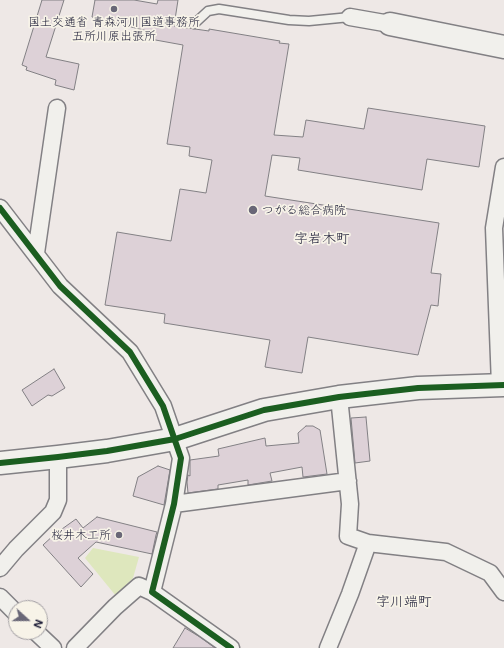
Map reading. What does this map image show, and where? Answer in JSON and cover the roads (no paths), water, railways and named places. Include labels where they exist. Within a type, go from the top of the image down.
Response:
[{"type":"street","points":[[350,17],[504,47]]},
{"type":"street","points":[[36,253],[57,108]]},
{"type":"street","points":[[0,463],[58,458],[174,440],[264,410],[339,397],[418,388],[502,385],[494,228],[504,167]]},
{"type":"street","points":[[0,208],[60,286],[130,352],[162,406],[181,458],[174,504],[152,592]]},
{"type":"street","points":[[339,397],[350,504],[348,536],[368,542],[446,552],[490,573],[504,592]]},
{"type":"street","points":[[0,568],[16,549],[53,512],[58,500],[58,458]]},
{"type":"street","points":[[174,504],[348,481]]},
{"type":"street","points":[[328,648],[350,594],[368,542]]},
{"type":"street","points":[[75,648],[115,607],[139,586],[152,592],[231,648]]},
{"type":"street","points":[[0,597],[8,605]]},
{"type":"street","points":[[44,640],[53,648]]},
{"type":"lane","points":[[194,24],[208,11],[219,9],[302,21],[350,17]]},
{"type":"place","name":"国土交通省 青森河川国道事務所 五所川原出張所","points":[[114,9]]},
{"type":"place","name":"つがる総合病院","points":[[253,210]]},
{"type":"place","name":"桜井木工所","points":[[119,535]]},
{"type":"district","name":"字岩木町","points":[[322,239]]},
{"type":"district","name":"字川端町","points":[[404,602]]}]
